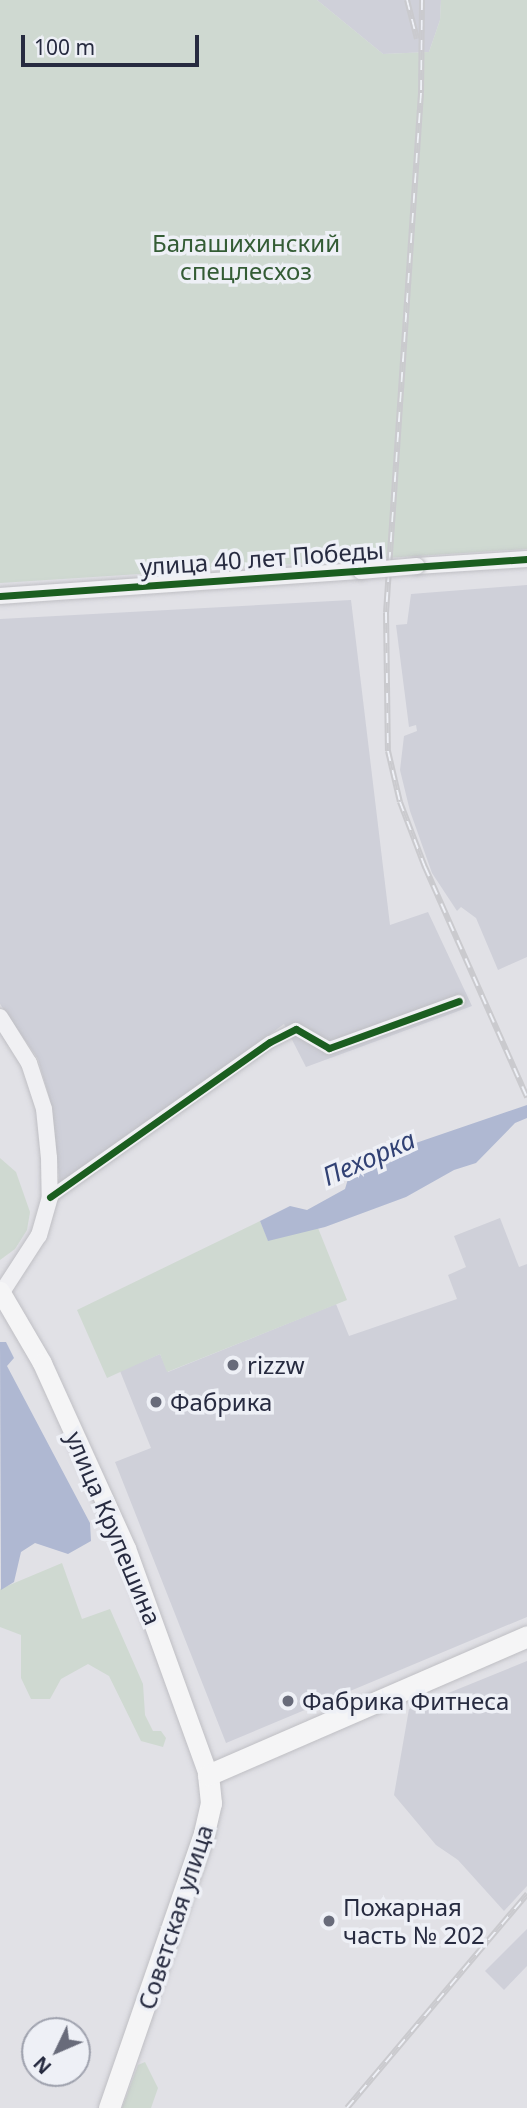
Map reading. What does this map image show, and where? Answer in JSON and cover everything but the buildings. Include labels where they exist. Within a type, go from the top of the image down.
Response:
[{"type":"main road","name":"улица Крупешина","points":[[1,1291],[41,1363],[126,1548],[208,1775]]},
{"type":"main road","points":[[208,1775],[527,1636]]},
{"type":"main road","name":"Советская улица","points":[[109,2108],[204,1833],[211,1802],[208,1775]]},
{"type":"street","name":"улица 40 лет Победы","points":[[0,596],[527,559]]},
{"type":"street","points":[[50,1197],[270,1042],[296,1029],[329,1048],[459,1001]]},
{"type":"street","points":[[0,1017],[29,1063],[44,1109],[50,1197],[39,1235],[1,1291]]},
{"type":"shaded area","points":[[317,0],[441,0],[440,20],[429,52],[383,54]]},
{"type":"shaded area","points":[[527,585],[527,957],[498,970],[476,918],[461,907],[457,911],[432,873],[410,811],[400,770],[404,736],[417,731],[416,725],[409,727],[396,625],[407,624],[411,594]]},
{"type":"shaded area","points":[[351,600],[390,925],[428,912],[472,1006],[306,1067],[284,1024],[60,1186],[52,1107],[38,1059],[0,1004],[0,619]]},
{"type":"shaded area","name":"Фабрика","points":[[500,1218],[519,1267],[527,1264],[527,1617],[226,1743],[115,1462],[151,1448],[120,1371],[160,1354],[168,1372],[336,1304],[349,1336],[457,1299],[448,1275],[466,1267],[454,1236]]},
{"type":"shaded area","points":[[527,1661],[527,1886],[504,1911],[458,1860],[436,1845],[394,1795],[409,1709]]},
{"type":"shaded area","points":[[527,1929],[527,1966],[504,1990],[485,1971]]},
{"type":"green space","name":"Балашихинский спецлесхоз","points":[[0,0],[317,0],[383,54],[429,52],[440,20],[441,0],[527,0],[527,549],[0,583]]},
{"type":"green space","points":[[0,1158],[16,1172],[30,1212],[27,1230],[15,1249],[0,1260]]},
{"type":"green space","points":[[260,1221],[268,1240],[318,1228],[347,1300],[167,1372],[160,1354],[107,1378],[77,1310]]},
{"type":"green space","points":[[62,1563],[82,1619],[110,1609],[143,1684],[145,1715],[153,1731],[161,1731],[166,1738],[163,1747],[141,1741],[109,1676],[88,1664],[61,1679],[50,1699],[31,1699],[21,1678],[21,1635],[0,1627],[0,1589]]},
{"type":"green space","points":[[145,2062],[158,2088],[151,2108],[122,2108],[138,2065]]},
{"type":"water","points":[[527,1105],[527,1118],[515,1123],[476,1163],[454,1170],[406,1197],[325,1227],[268,1241],[260,1221],[290,1206],[307,1210],[345,1189],[351,1169],[369,1159]]},
{"type":"water","points":[[0,1342],[6,1342],[14,1358],[7,1366],[90,1523],[91,1541],[68,1554],[35,1543],[21,1552],[14,1582],[1,1590]]},
{"type":"railway","points":[[407,0],[417,39]]},
{"type":"railway","points":[[422,0],[421,93],[386,613],[388,751],[400,802],[425,867],[527,1097]]},
{"type":"railway","points":[[347,2108],[527,1894]]},
{"type":"cycle path","points":[[0,596],[527,559]]},
{"type":"cycle path","points":[[50,1197],[270,1042],[296,1029],[329,1048],[459,1001]]},
{"type":"place","name":"rizzw","points":[[233,1365]]},
{"type":"place","name":"Фабрика","points":[[156,1402]]},
{"type":"place","name":"Фабрика Фитнеса","points":[[288,1701]]},
{"type":"place","name":"Пожарная часть № 202","points":[[329,1921]]},
{"type":"water label","name":"Пехорка","points":[[369,1158]]}]
